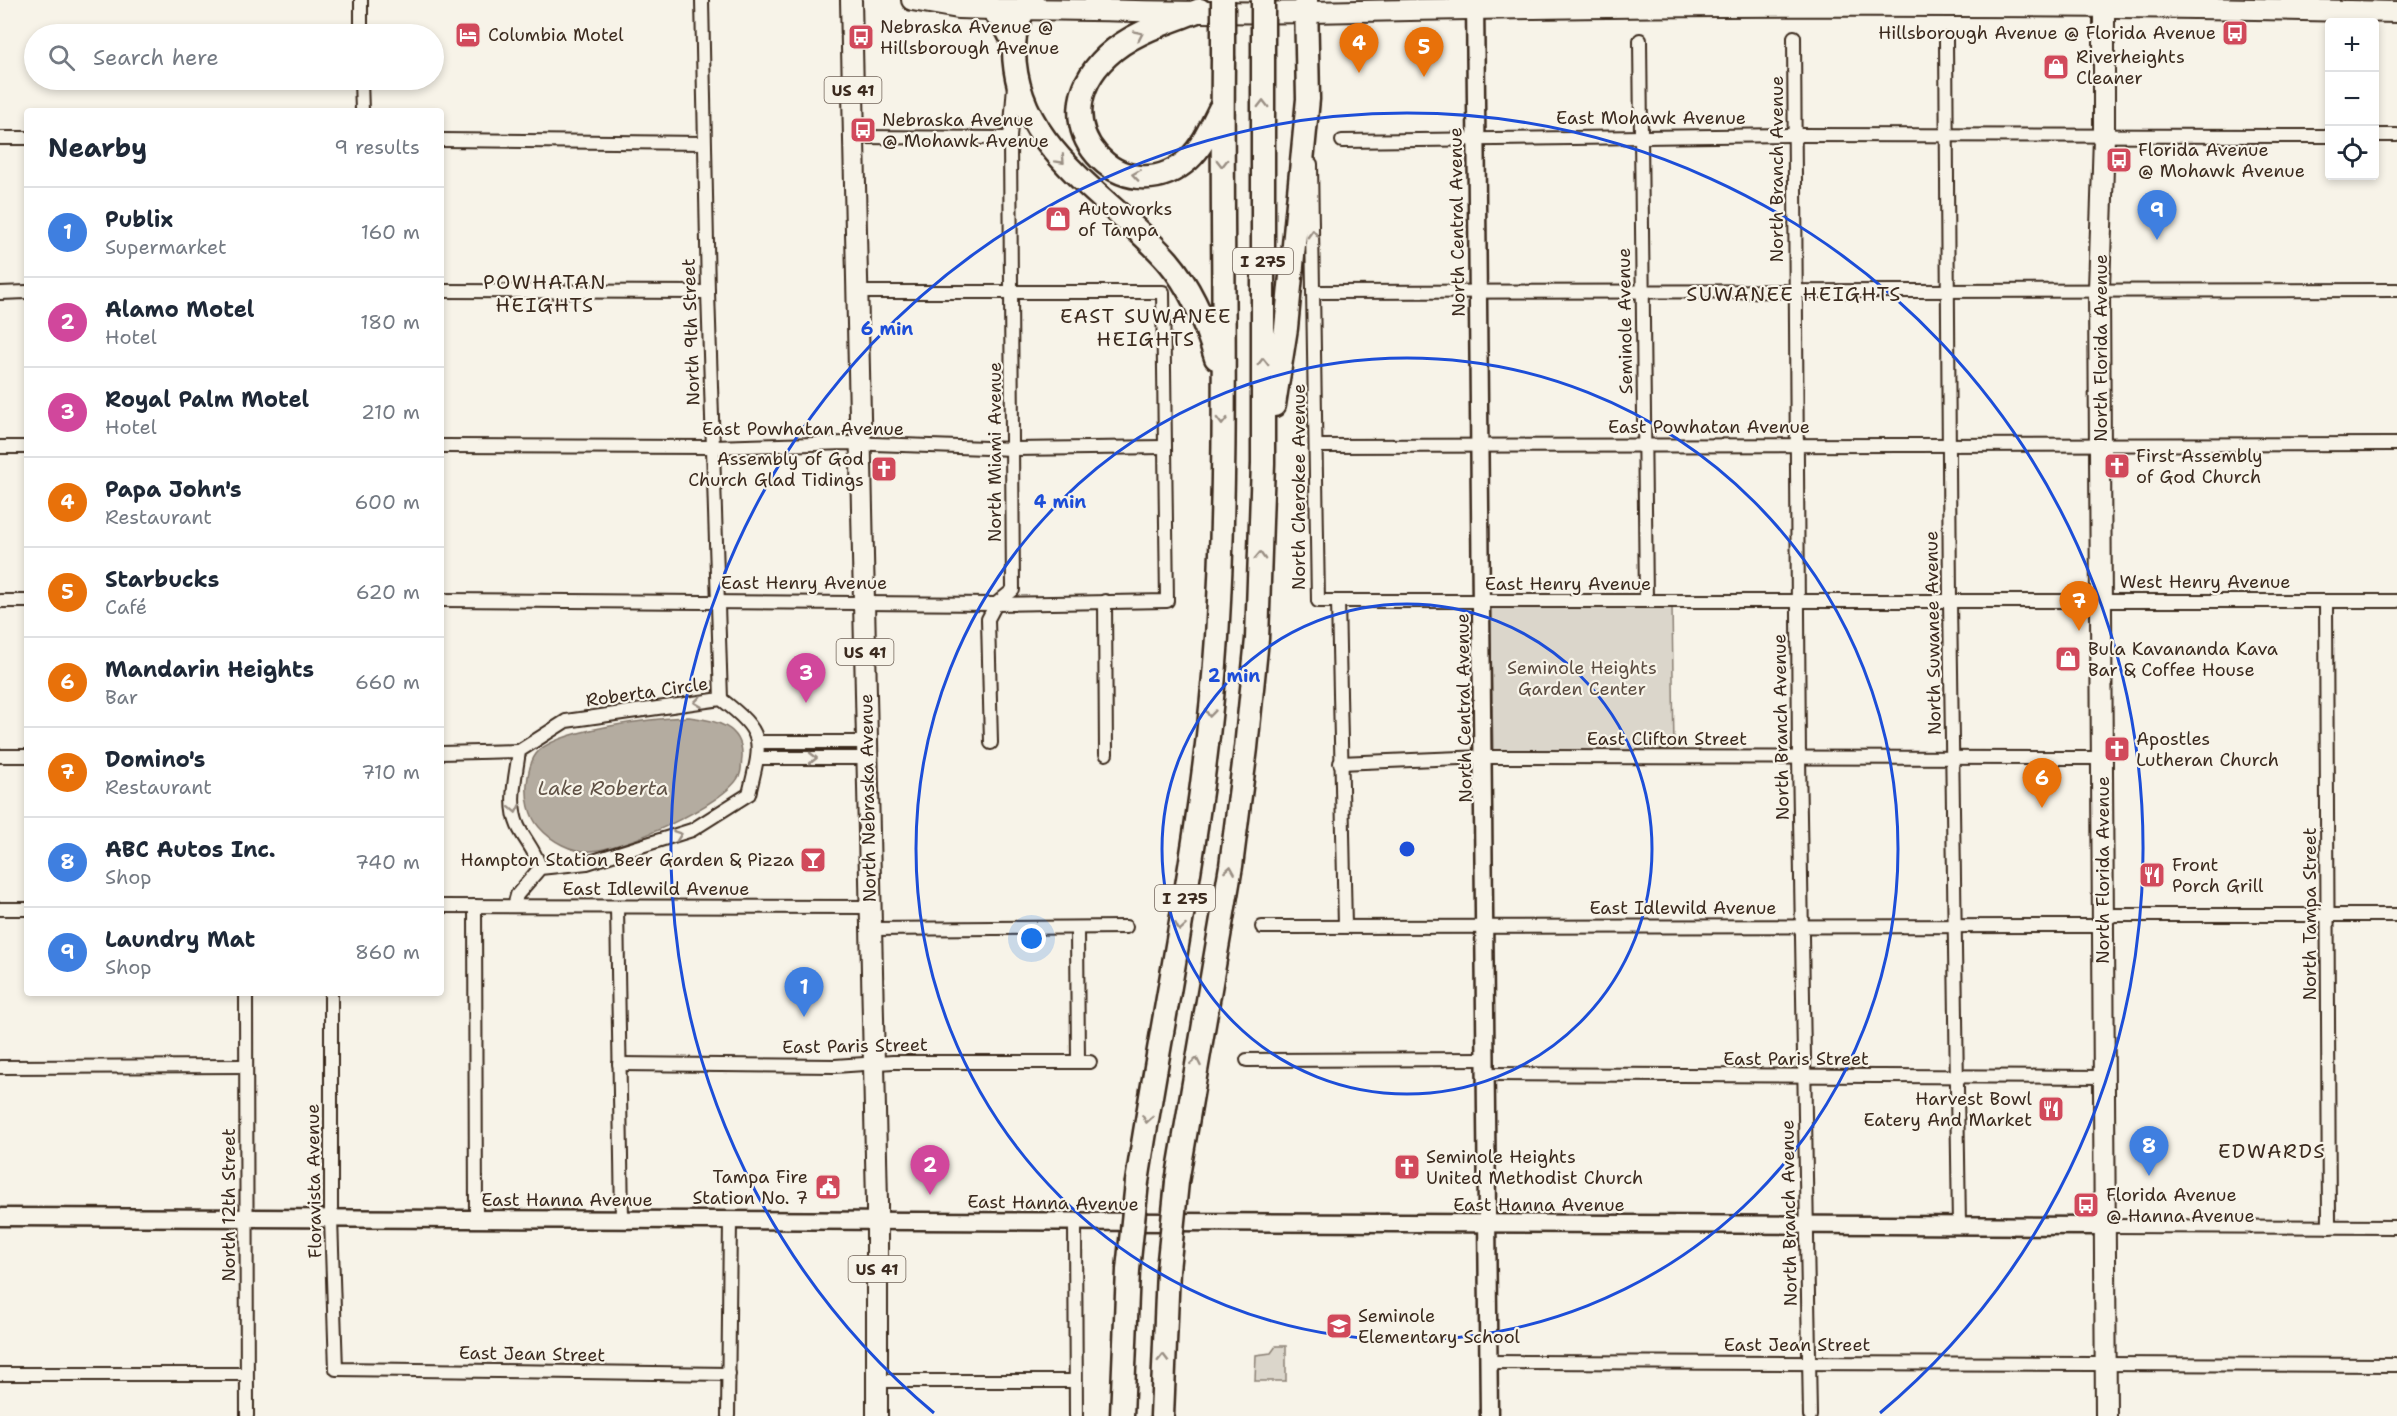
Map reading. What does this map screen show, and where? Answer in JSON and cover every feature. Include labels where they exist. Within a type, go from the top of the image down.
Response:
[{"type":"highway","name":"I 275","points":[[1122,1416],[1128,1270],[1137,1182],[1191,865],[1207,748],[1219,592],[1223,383],[1223,0]]},
{"type":"highway","name":"I 275","points":[[1162,1416],[1168,1269],[1177,1182],[1231,866],[1257,639],[1263,463],[1263,0]]},
{"type":"highway","points":[[1028,5],[1014,43],[1014,71],[1030,115],[1047,145],[1060,160],[1142,234],[1178,275],[1194,302],[1208,333],[1223,383]]},
{"type":"highway","points":[[1263,463],[1286,328],[1308,99],[1307,6]]},
{"type":"highway","points":[[992,9],[1003,22],[1014,43]]},
{"type":"highway","points":[[1200,10],[1133,37],[1108,55],[1086,84],[1080,106],[1081,124],[1092,150],[1111,168],[1132,175],[1155,175],[1175,168],[1193,154],[1222,105]]},
{"type":"main road","name":"North Nebraska Avenue","points":[[851,0],[877,1220],[877,1416]]},
{"type":"main road","points":[[912,0],[958,8],[992,9],[1028,5],[1200,10],[1475,3],[2104,3],[2392,8]]},
{"type":"main road","name":"North Florida Avenue","points":[[2104,3],[2104,137],[2099,289],[2106,1416]]},
{"type":"street","points":[[361,0],[361,24]]},
{"type":"street","name":"North 9th Street","points":[[702,0],[708,292],[721,699]]},
{"type":"street","name":"North Central Avenue","points":[[1475,3],[1486,925],[1489,1416]]},
{"type":"street","name":"North Branch Avenue","points":[[1794,37],[1797,601],[1810,1416]]},
{"type":"street","name":"North Suwanee Avenue","points":[[1946,39],[1950,601],[1959,1226]]},
{"type":"street","name":"Seminole Avenue","points":[[1640,40],[1646,602]]},
{"type":"street","name":"North Miami Avenue","points":[[996,604],[1013,590],[1014,449],[1010,138],[1014,71]]},
{"type":"street","points":[[361,90],[362,108]]},
{"type":"street","name":"North Cherokee Avenue","points":[[1308,99],[1315,292],[1318,601],[1338,601]]},
{"type":"street","name":"East Mohawk Avenue","points":[[1342,141],[1794,135],[2325,136]]},
{"type":"street","points":[[2379,135],[2397,135]]},
{"type":"street","points":[[855,137],[1010,138]]},
{"type":"street","points":[[0,138],[24,138]]},
{"type":"street","points":[[444,140],[704,143]]},
{"type":"street","points":[[1315,292],[2397,290]]},
{"type":"street","points":[[444,291],[708,292]]},
{"type":"street","points":[[0,293],[24,292]]},
{"type":"street","points":[[858,292],[1163,292],[1165,447]]},
{"type":"street","name":"East Powhatan Avenue","points":[[1317,446],[1949,443],[2397,444]]},
{"type":"street","name":"East Powhatan Avenue","points":[[444,446],[713,447],[861,444],[1014,449],[1165,447]]},
{"type":"street","points":[[0,447],[24,447]]},
{"type":"street","name":"East Henry Avenue","points":[[444,600],[718,600],[996,604],[1167,601],[1165,447]]},
{"type":"street","points":[[0,601],[24,601]]},
{"type":"street","points":[[1105,601],[1106,754]]},
{"type":"street","points":[[1338,601],[1344,926]]},
{"type":"street","name":"East Henry Avenue","points":[[1338,601],[1797,601]]},
{"type":"street","name":"West Henry Avenue","points":[[1797,601],[2397,601]]},
{"type":"street","name":"North Tampa Street","points":[[2326,601],[2329,1227]]},
{"type":"street","points":[[991,743],[988,619],[996,604]]},
{"type":"street","name":"Roberta Circle","points":[[519,752],[566,721],[721,699],[748,721],[758,742]]},
{"type":"street","points":[[514,906],[517,895],[540,868],[587,863],[692,830],[748,794],[758,758],[758,742],[868,750]]},
{"type":"street","points":[[758,758],[868,750]]},
{"type":"street","points":[[444,753],[519,752],[512,801],[518,826],[538,857],[540,868]]},
{"type":"street","points":[[0,756],[24,756]]},
{"type":"street","name":"East Clifton Street","points":[[1340,763],[1484,757],[2102,758]]},
{"type":"street","name":"East Idlewild Avenue","points":[[444,906],[870,907]]},
{"type":"street","points":[[476,906],[476,1219]]},
{"type":"street","points":[[617,907],[622,1219]]},
{"type":"street","points":[[0,909],[24,909]]},
{"type":"street","name":"East Idlewild Avenue","points":[[1262,927],[2093,926],[2114,915],[2397,915]]},
{"type":"street","points":[[871,929],[1126,927]]},
{"type":"street","name":"East Paris Street","points":[[620,1064],[874,1065],[893,1062],[1084,1062],[1077,928]]},
{"type":"street","name":"North 12th Street","points":[[246,996],[247,1416]]},
{"type":"street","name":"Floravista Avenue","points":[[331,996],[331,1219],[336,1369]]},
{"type":"street","name":"East Paris Street","points":[[1247,1060],[1805,1077],[2105,1077]]},
{"type":"street","points":[[0,1067],[246,1066]]},
{"type":"street","name":"East Hanna Avenue","points":[[0,1217],[2105,1226]]},
{"type":"street","points":[[728,1416],[729,1220]]},
{"type":"street","points":[[1075,1223],[1076,1416]]},
{"type":"street","points":[[2105,1226],[2397,1227]]},
{"type":"street","name":"East Jean Street","points":[[1488,1362],[2397,1365]]},
{"type":"street","name":"East Jean Street","points":[[336,1369],[729,1374]]},
{"type":"street","points":[[0,1374],[246,1374]]},
{"type":"street","points":[[877,1382],[1075,1381]]},
{"type":"green space","name":"Seminole Heights Garden Center","points":[[1490,605],[1672,605],[1674,751],[1493,751]]},
{"type":"green space","points":[[1276,1346],[1286,1346],[1286,1381],[1255,1381],[1256,1355],[1271,1353]]},
{"type":"water","name":"Lake Roberta","points":[[689,717],[709,720],[726,727],[733,732],[741,747],[740,774],[730,787],[715,799],[672,824],[606,849],[584,851],[569,848],[550,837],[536,823],[528,801],[528,776],[534,757],[546,745],[608,726]]},
{"type":"place","name":"Hillsborough Avenue @ Florida Avenue","points":[[2235,33]]},
{"type":"place","name":"Columbia Motel","points":[[468,35]]},
{"type":"place","name":"Nebraska Avenue @ Hillsborough Avenue","points":[[861,37]]},
{"type":"place","name":"Riverheights Cleaner","points":[[2056,67]]},
{"type":"place","name":"Papa John's","points":[[1359,73]]},
{"type":"place","name":"Starbucks","points":[[1424,77]]},
{"type":"place","name":"Nebraska Avenue @ Mohawk Avenue","points":[[863,130]]},
{"type":"place","name":"Florida Avenue @ Mohawk Avenue","points":[[2119,160]]},
{"type":"place","name":"Autoworks of Tampa","points":[[1058,219]]},
{"type":"place","name":"Laundry Mat","points":[[2157,240]]},
{"type":"place","name":"First Assembly of God Church","points":[[2117,466]]},
{"type":"place","name":"Assembly of God Church Glad Tidings","points":[[884,469]]},
{"type":"place","name":"Domino's","points":[[2079,631]]},
{"type":"place","name":"Bula Kavananda Kava Bar & Coffee House","points":[[2068,659]]},
{"type":"place","name":"Royal Palm Motel","points":[[806,703]]},
{"type":"place","name":"Apostles Lutheran Church","points":[[2117,749]]},
{"type":"place","name":"Mandarin Heights","points":[[2042,808]]},
{"type":"place","name":"Hampton Station Beer Garden & Pizza","points":[[813,860]]},
{"type":"place","name":"Front Porch Grill","points":[[2152,875]]},
{"type":"place","name":"Publix","points":[[804,1017]]},
{"type":"place","name":"Harvest Bowl Eatery And Market","points":[[2051,1109]]},
{"type":"place","name":"Seminole Heights United Methodist Church","points":[[1407,1167]]},
{"type":"place","name":"ABC Autos Inc.","points":[[2149,1176]]},
{"type":"place","name":"Tampa Fire Station No. 7","points":[[828,1187]]},
{"type":"place","name":"Alamo Motel","points":[[930,1195]]},
{"type":"place","name":"Florida Avenue @ Hanna Avenue","points":[[2086,1205]]},
{"type":"place","name":"Seminole Elementary School","points":[[1339,1326]]},
{"type":"district","name":"POWHATAN HEIGHTS","points":[[545,294]]},
{"type":"district","name":"SUWANEE HEIGHTS","points":[[1794,294]]},
{"type":"district","name":"EAST SUWANEE HEIGHTS","points":[[1146,328]]},
{"type":"district","name":"EDWARDS","points":[[2272,1151]]}]
